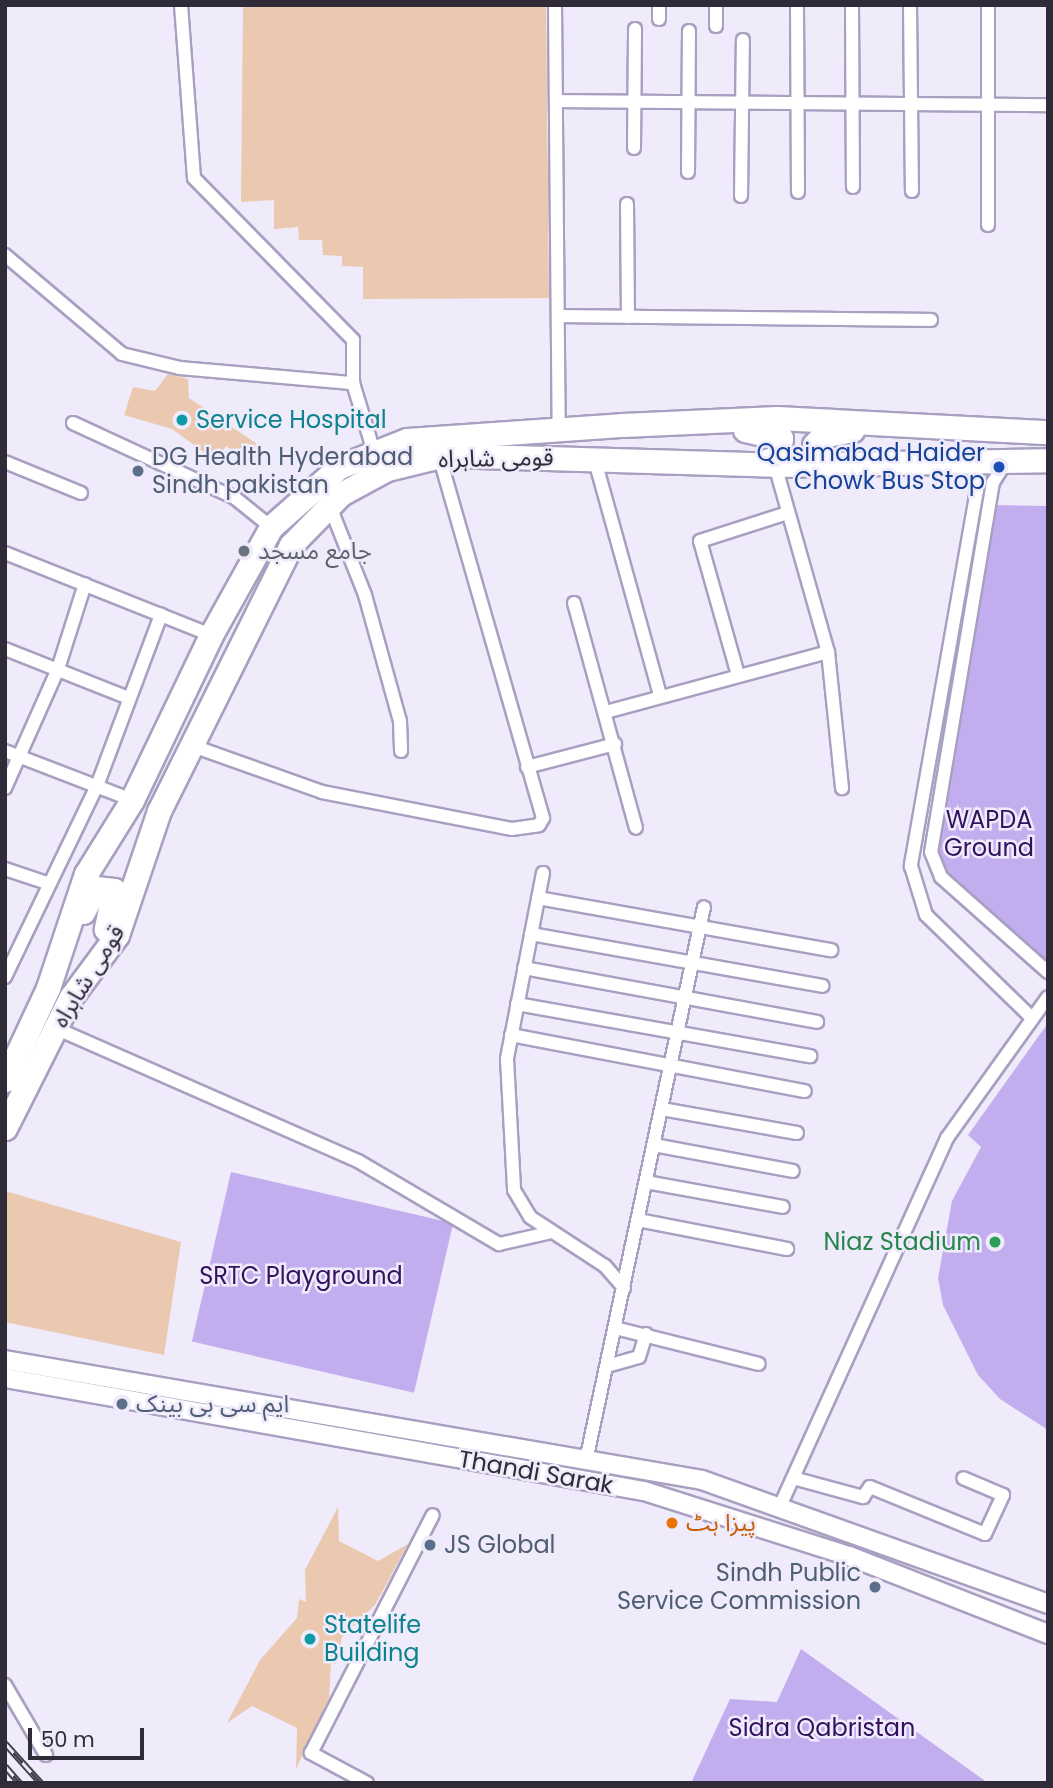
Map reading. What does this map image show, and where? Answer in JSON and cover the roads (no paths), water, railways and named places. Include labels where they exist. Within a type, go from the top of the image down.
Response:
[{"type":"highway","name":"قومی شاہراہ","points":[[5,1080],[48,988],[86,874],[132,800],[211,635],[271,527],[300,496],[373,449],[407,440],[777,418],[1048,432]]},
{"type":"highway","points":[[665,423],[758,430],[781,438],[778,457],[766,465]]},
{"type":"highway","points":[[825,464],[814,452],[822,436],[908,424]]},
{"type":"highway","name":"قومی شاہراہ","points":[[5,1128],[71,997],[100,965],[132,904],[159,811],[291,545],[322,510],[387,469],[439,456],[594,457],[766,465],[1048,460]]},
{"type":"highway","points":[[300,496],[322,510]]},
{"type":"highway","points":[[48,988],[88,900],[96,888],[108,886],[114,890],[114,911],[71,997]]},
{"type":"main road","name":"Thandi Sarak","points":[[5,1360],[587,1456],[781,1504],[1048,1604]]},
{"type":"main road","name":"Thandi Sarak","points":[[5,1378],[644,1491],[849,1556],[1048,1634]]},
{"type":"street","points":[[181,5],[185,122],[194,178],[353,340],[353,383],[373,449]]},
{"type":"street","points":[[555,5],[562,316],[559,429]]},
{"type":"street","points":[[716,5],[716,26]]},
{"type":"street","points":[[797,5],[798,192]]},
{"type":"street","points":[[852,5],[853,187]]},
{"type":"street","points":[[910,5],[912,191]]},
{"type":"street","points":[[988,5],[988,225]]},
{"type":"street","points":[[634,148],[635,29]]},
{"type":"street","points":[[688,172],[689,31]]},
{"type":"street","points":[[741,197],[743,40]]},
{"type":"street","points":[[558,101],[910,107],[1048,105]]},
{"type":"street","points":[[627,204],[628,317]]},
{"type":"street","points":[[5,255],[122,354],[180,368],[353,383]]},
{"type":"street","points":[[562,316],[931,320]]},
{"type":"street","points":[[73,423],[235,498],[271,527]]},
{"type":"street","points":[[190,745],[299,786],[526,830],[542,818],[439,456]]},
{"type":"street","points":[[594,457],[660,695]]},
{"type":"street","points":[[1007,460],[992,482],[931,852],[941,877],[1048,972]]},
{"type":"street","points":[[5,462],[81,493]]},
{"type":"street","points":[[971,462],[977,490],[911,866],[926,915],[1031,1016]]},
{"type":"street","points":[[766,465],[787,513],[828,652],[842,788]]},
{"type":"street","points":[[322,510],[365,595],[400,721],[401,751]]},
{"type":"street","points":[[738,675],[700,541],[787,513]]},
{"type":"street","points":[[5,553],[211,635]]},
{"type":"street","points":[[5,788],[58,669],[85,584]]},
{"type":"street","points":[[574,603],[607,712],[636,828]]},
{"type":"street","points":[[5,976],[97,786],[161,615]]},
{"type":"street","points":[[5,649],[128,698]]},
{"type":"street","points":[[607,712],[660,695],[828,652]]},
{"type":"street","points":[[527,768],[615,744]]},
{"type":"street","points":[[5,751],[132,800]]},
{"type":"street","points":[[5,869],[50,884]]},
{"type":"street","points":[[543,873],[511,1035],[508,1158],[514,1189],[548,1233],[605,1266],[624,1288]]},
{"type":"street","points":[[538,898],[831,950]]},
{"type":"street","points":[[587,1456],[704,907]]},
{"type":"street","points":[[531,934],[822,986]]},
{"type":"street","points":[[524,968],[817,1022]]},
{"type":"street","points":[[781,1504],[947,1138],[1031,1016],[1048,997]]},
{"type":"street","points":[[517,1004],[810,1056]]},
{"type":"street","points":[[55,1028],[358,1161],[499,1244],[548,1233]]},
{"type":"street","points":[[511,1035],[805,1091]]},
{"type":"street","points":[[662,1109],[797,1133]]},
{"type":"street","points":[[654,1145],[793,1171]]},
{"type":"street","points":[[646,1182],[783,1207]]},
{"type":"street","points":[[638,1220],[787,1249]]},
{"type":"street","points":[[615,1328],[760,1364]]},
{"type":"street","points":[[607,1366],[639,1357],[646,1334]]},
{"type":"street","points":[[793,1478],[863,1497],[870,1487],[985,1534],[1003,1495],[962,1478]]},
{"type":"street","points":[[366,1783],[311,1753],[433,1515]]},
{"type":"street","points":[[5,1685],[46,1755]]},
{"type":"railway","points":[[5,1743],[41,1783]]},
{"type":"railway","points":[[5,1766],[20,1783]]},
{"type":"place","name":"Service Hospital","points":[[182,420]]},
{"type":"place","name":"Qasimabad Haider Chowk Bus Stop","points":[[999,467]]},
{"type":"place","name":"DG Health Hyderabad Sindh pakistan","points":[[138,471]]},
{"type":"place","name":"جامع مسجد","points":[[244,551]]},
{"type":"place","name":"Niaz Stadium","points":[[995,1242]]},
{"type":"place","name":"ایم سی بی بینک","points":[[122,1404]]},
{"type":"place","name":"پیزا ہٹ","points":[[672,1523]]},
{"type":"place","name":"JS Global","points":[[430,1545]]},
{"type":"place","name":"Sindh Public Service Commission","points":[[875,1587]]},
{"type":"place","name":"Statelife Building","points":[[310,1639]]},
{"type":"park label","name":"WAPDA Ground","points":[[989,834]]},
{"type":"park label","name":"SRTC Playground","points":[[301,1276]]},
{"type":"park label","name":"Sidra Qabristan","points":[[822,1728]]}]
